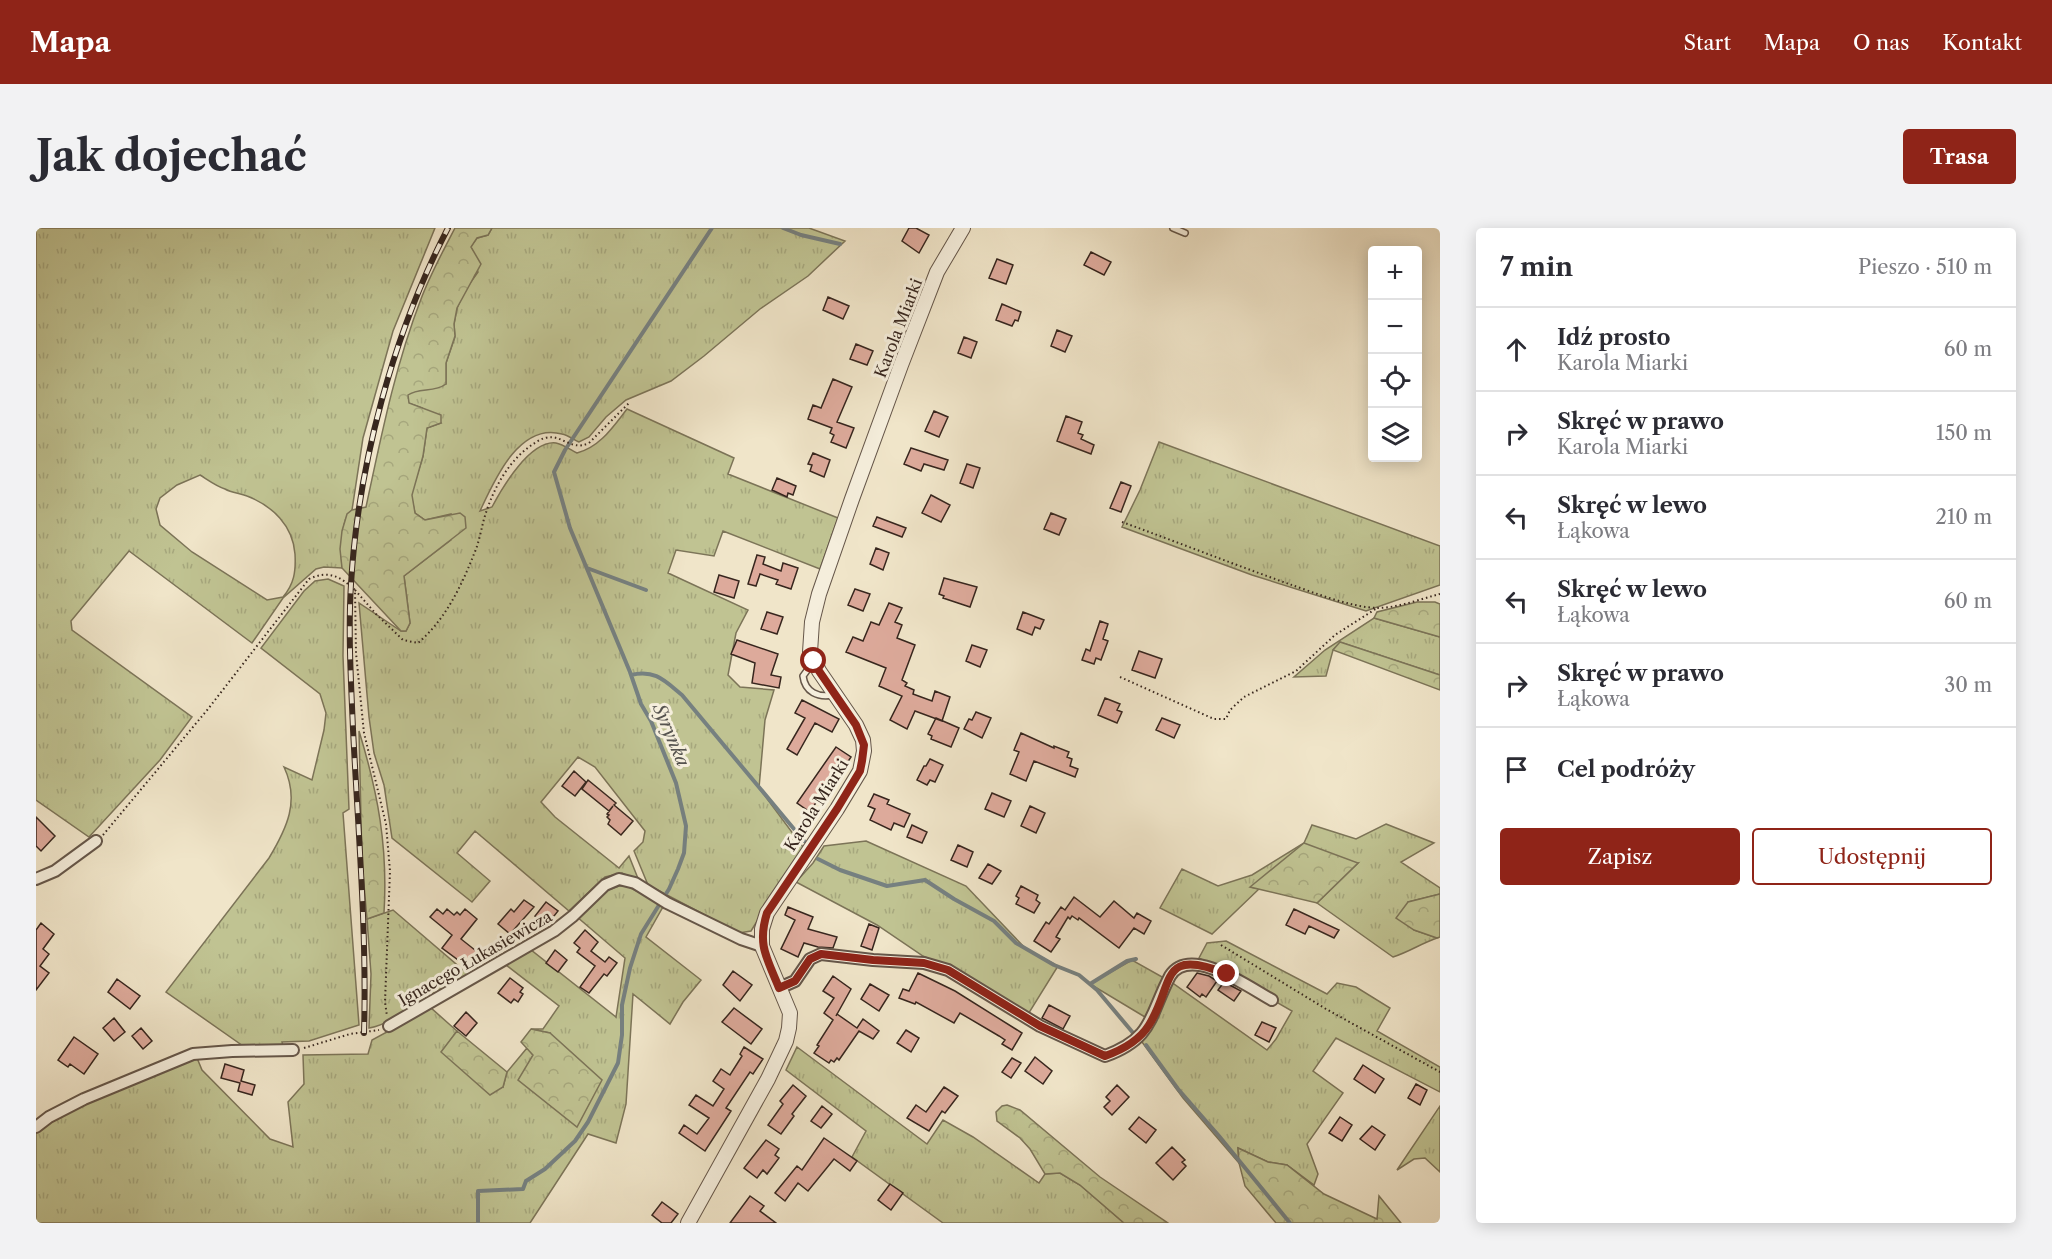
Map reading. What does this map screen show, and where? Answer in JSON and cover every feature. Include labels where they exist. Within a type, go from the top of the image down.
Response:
[{"type":"street","name":"Karola Miarki","points":[[688,1223],[758,1098],[786,1041],[790,1013],[762,946],[762,929],[767,913],[860,771],[864,751],[863,740],[856,725],[810,652],[812,622],[819,594],[852,499],[937,272],[963,228]]},
{"type":"street","points":[[36,879],[55,871],[96,841]]},
{"type":"street","name":"Ignacego Łukasiewicza","points":[[389,1026],[554,931],[573,916],[595,893],[612,881],[627,880],[667,903],[741,939],[762,946]]},
{"type":"street","points":[[779,988],[795,981],[810,959],[821,954],[924,963],[948,970],[1040,1026],[1105,1056],[1117,1052],[1139,1038],[1151,1023],[1172,972],[1183,966],[1206,965],[1227,974],[1272,1000]]},
{"type":"street","points":[[36,1128],[49,1117],[84,1100],[193,1054],[293,1050]]},
{"type":"lane","points":[[1173,228],[1185,233]]},
{"type":"path","points":[[96,841],[105,834],[208,709],[309,579],[322,574],[340,578],[355,590],[403,640],[418,643],[431,633],[450,605],[476,552],[494,491],[512,462],[543,438],[551,436],[576,447],[590,443],[629,403]]},
{"type":"path","points":[[1122,522],[1323,596],[1377,608],[1400,605],[1440,594]]},
{"type":"path","points":[[293,1050],[316,1046],[350,1034],[377,1032],[389,1026],[385,1002],[390,871],[386,824],[364,733],[356,653],[355,590]]},
{"type":"path","points":[[1120,677],[1214,719],[1226,719],[1230,710],[1244,697],[1296,671],[1335,635],[1377,608]]},
{"type":"path","points":[[1221,945],[1326,1009],[1440,1072]]},
{"type":"green space","points":[[36,228],[435,228],[393,331],[363,438],[352,510],[343,529],[342,568],[316,569],[283,598],[252,643],[129,551],[71,621],[72,630],[192,717],[160,760],[89,837],[36,800]],"holes":[[[200,475],[215,485],[265,505],[286,526],[293,544],[295,566],[294,577],[283,597],[267,600],[192,552],[160,525],[156,509],[160,498],[177,485]]]},
{"type":"green space","points":[[455,228],[492,228],[488,235],[477,238],[471,247],[481,264],[457,308],[454,324],[455,336],[446,363],[446,384],[408,395],[409,403],[441,415],[441,423],[427,428],[423,456],[412,495],[415,513],[425,520],[460,513],[465,517],[466,528],[404,576],[410,623],[406,631],[401,631],[342,568],[340,549],[342,531],[347,514],[352,510],[366,507],[389,402],[412,324],[437,263]]},
{"type":"green space","points":[[492,228],[809,228],[845,241],[808,276],[760,309],[671,381],[626,400],[606,417],[589,437],[579,442],[564,435],[547,433],[533,437],[521,445],[501,470],[480,511],[492,507],[518,467],[536,449],[546,444],[556,443],[577,453],[585,450],[605,436],[627,409],[734,458],[728,474],[838,518],[820,569],[723,531],[714,556],[676,550],[668,573],[748,610],[736,633],[728,675],[740,687],[774,690],[765,720],[759,788],[803,847],[751,931],[739,933],[648,885],[634,851],[643,842],[645,831],[595,767],[578,757],[541,802],[555,817],[619,868],[629,856],[639,881],[622,873],[605,877],[569,911],[475,831],[457,853],[490,881],[472,902],[392,838],[384,785],[374,753],[359,603],[401,631],[406,631],[410,623],[404,576],[451,540],[451,514],[425,520],[415,513],[411,495],[423,456],[427,428],[441,423],[422,408],[408,403],[407,395],[413,391],[446,384],[446,363],[455,337],[454,324],[457,308],[465,290],[478,272],[470,247],[477,238],[488,235]]},
{"type":"green space","points":[[1159,442],[1440,546],[1440,585],[1366,611],[1252,575],[1122,527]]},
{"type":"green space","points":[[328,579],[344,586],[343,656],[349,809],[343,813],[359,1025],[309,1041],[282,1042],[283,1046],[246,1048],[166,992],[269,858],[281,836],[291,803],[289,779],[284,767],[312,780],[326,713],[320,694],[261,648],[304,591],[315,581]]},
{"type":"green space","points":[[1417,602],[1440,604],[1440,637],[1374,618],[1377,612]]},
{"type":"green space","points":[[1374,618],[1440,637],[1440,675],[1340,642],[1333,650],[1326,676],[1294,677],[1325,650]]},
{"type":"green space","points":[[1340,642],[1440,675],[1440,690],[1333,650]]},
{"type":"green space","points":[[359,731],[376,798],[384,865],[384,913],[367,919],[362,862]]},
{"type":"green space","points":[[1386,824],[1434,843],[1401,862],[1440,888],[1440,894],[1408,902],[1414,930],[1437,938],[1399,955],[1393,957],[1317,903],[1358,863],[1251,887],[1259,889],[1212,934],[1160,908],[1182,869],[1218,886],[1252,875],[1304,843],[1312,825],[1356,839]]},
{"type":"green space","points":[[866,841],[966,886],[1026,949],[1058,966],[1027,1016],[977,982],[923,956],[877,925],[796,882],[824,846]]},
{"type":"green space","points":[[1304,843],[1358,863],[1317,903],[1250,887]]},
{"type":"green space","points":[[627,886],[664,905],[646,937],[701,980],[683,1002],[670,1024],[633,994],[626,1104],[616,1143],[588,1134],[530,1223],[36,1223],[36,1133],[70,1110],[91,1100],[197,1058],[202,1070],[270,1139],[293,1147],[288,1102],[304,1084],[303,1055],[368,1054],[372,1040],[431,1008],[457,1031],[442,1052],[503,1087],[507,1072],[527,1048],[533,1055],[550,1033],[531,1029],[543,1029],[559,1006],[506,965],[531,950],[616,1017],[625,958],[576,916],[608,890]]},
{"type":"green space","points":[[1440,894],[1440,937],[1414,930],[1396,918],[1408,902]]},
{"type":"green space","points":[[393,910],[470,976],[405,1014],[369,1028],[371,974],[367,919]]},
{"type":"green space","points":[[1226,941],[1327,994],[1337,983],[1356,987],[1390,1008],[1377,1031],[1440,1067],[1440,1092],[1336,1038],[1313,1071],[1343,1093],[1307,1144],[1318,1174],[1314,1185],[1287,1165],[1268,1162],[1238,1148],[1239,1163],[1183,1098],[1142,1042],[1145,1017],[1090,984],[1132,960],[1171,982],[1267,1050],[1292,1011],[1199,958],[1207,943]]},
{"type":"green space","points":[[531,1029],[550,1033],[602,1080],[577,1127],[518,1080],[533,1055],[521,1042]]},
{"type":"green space","points":[[457,1031],[507,1072],[503,1087],[490,1095],[441,1052]]},
{"type":"green space","points":[[797,1047],[927,1144],[943,1120],[973,1137],[1039,1183],[1045,1174],[1060,1173],[1080,1185],[1124,1223],[943,1223],[852,1157],[866,1131],[786,1070]]},
{"type":"green space","points":[[1007,1105],[1020,1110],[1100,1177],[1168,1223],[1124,1223],[1080,1185],[1060,1173],[1045,1174],[1030,1149],[1020,1138],[997,1121],[996,1112],[1002,1106]]},
{"type":"green space","points":[[1440,1106],[1440,1172],[1425,1158],[1414,1159],[1397,1170]]},
{"type":"green space","points":[[1238,1148],[1268,1162],[1287,1165],[1324,1194],[1377,1219],[1379,1196],[1401,1223],[1276,1223],[1245,1186]]},
{"type":"building","points":[[909,228],[916,228],[929,235],[919,253],[902,241]]},
{"type":"building","points":[[1091,252],[1111,262],[1104,275],[1084,265]]},
{"type":"building","points":[[997,259],[1013,265],[1006,284],[989,278]]},
{"type":"building","points":[[828,297],[849,306],[843,319],[823,310]]},
{"type":"building","points":[[1002,304],[1021,312],[1018,321],[1015,320],[1012,326],[996,320]]},
{"type":"building","points":[[1057,330],[1072,336],[1065,352],[1051,346]]},
{"type":"building","points":[[964,337],[977,342],[971,358],[958,353]]},
{"type":"building","points":[[856,344],[873,351],[867,365],[850,359]]},
{"type":"building","points":[[833,379],[852,387],[837,422],[854,428],[846,448],[831,442],[834,435],[830,433],[832,428],[808,419],[813,405],[821,408]]},
{"type":"building","points":[[934,411],[948,417],[939,437],[925,431]]},
{"type":"building","points":[[1066,416],[1082,422],[1078,433],[1083,435],[1081,439],[1094,445],[1091,454],[1057,441]]},
{"type":"building","points":[[911,448],[948,460],[944,470],[924,464],[921,471],[904,464]]},
{"type":"building","points":[[813,453],[830,460],[824,477],[810,471],[812,465],[808,464]]},
{"type":"building","points":[[967,464],[980,468],[973,488],[960,483]]},
{"type":"building","points":[[777,478],[796,486],[793,495],[788,493],[787,497],[772,490]]},
{"type":"building","points":[[1121,482],[1131,486],[1121,512],[1110,508]]},
{"type":"building","points":[[931,495],[950,505],[941,522],[922,513]]},
{"type":"building","points":[[1051,513],[1066,519],[1059,535],[1044,529]]},
{"type":"building","points":[[877,517],[906,528],[902,537],[873,526]]},
{"type":"building","points":[[876,548],[889,553],[883,570],[870,564]]},
{"type":"building","points":[[757,555],[765,557],[763,564],[781,571],[783,563],[798,568],[791,589],[776,584],[778,580],[760,574],[756,586],[748,584]]},
{"type":"building","points":[[719,575],[739,581],[734,598],[714,592]]},
{"type":"building","points":[[944,578],[977,587],[970,607],[943,598],[944,596],[939,594]]},
{"type":"building","points":[[855,589],[870,594],[863,611],[848,605]]},
{"type":"building","points":[[889,603],[902,608],[895,622],[902,625],[897,638],[915,645],[902,680],[907,683],[905,686],[914,690],[913,694],[932,701],[935,691],[950,697],[942,721],[915,711],[907,729],[890,720],[902,696],[879,686],[886,668],[846,652],[853,637],[863,641],[871,622],[879,625]]},
{"type":"building","points":[[767,612],[783,617],[777,634],[761,629]]},
{"type":"building","points":[[1023,612],[1044,620],[1040,629],[1035,627],[1032,635],[1017,629]]},
{"type":"building","points":[[1100,621],[1108,624],[1103,639],[1108,641],[1101,660],[1096,658],[1094,664],[1082,660],[1086,649],[1090,651]]},
{"type":"building","points":[[737,640],[778,654],[771,675],[781,677],[779,688],[752,683],[755,663],[731,654]]},
{"type":"building","points":[[972,645],[987,650],[980,667],[966,661]]},
{"type":"building","points":[[1139,651],[1162,659],[1155,678],[1132,670]]},
{"type":"building","points":[[1105,698],[1120,704],[1117,710],[1122,712],[1117,723],[1098,715]]},
{"type":"building","points":[[802,700],[839,719],[832,732],[815,723],[797,755],[787,749],[805,718],[795,713]]},
{"type":"building","points":[[976,712],[991,718],[982,738],[964,729]]},
{"type":"building","points":[[936,718],[959,728],[951,747],[931,739],[932,736],[928,734]]},
{"type":"building","points":[[1162,718],[1180,725],[1174,738],[1156,730]]},
{"type":"building","points":[[1021,733],[1054,748],[1054,746],[1069,752],[1067,757],[1072,759],[1070,766],[1078,769],[1075,777],[1034,761],[1026,781],[1010,774],[1019,752],[1014,750]]},
{"type":"building","points":[[836,747],[851,757],[837,778],[833,776],[810,812],[797,803]]},
{"type":"building","points":[[930,759],[943,765],[935,782],[930,780],[927,785],[917,780]]},
{"type":"building","points":[[574,771],[586,782],[575,796],[562,786]]},
{"type":"building","points":[[588,780],[616,803],[614,805],[633,821],[621,835],[608,824],[610,820],[607,814],[613,806],[609,811],[582,789]]},
{"type":"building","points":[[992,793],[1011,801],[1004,817],[985,809]]},
{"type":"building","points":[[874,794],[889,800],[887,804],[910,814],[904,827],[894,823],[891,830],[870,820],[875,809],[868,806]]},
{"type":"building","points":[[1030,806],[1045,813],[1036,833],[1021,826]]},
{"type":"building","points":[[36,817],[55,836],[41,851],[36,846]]},
{"type":"building","points":[[912,825],[927,832],[922,843],[907,837]]},
{"type":"building","points":[[958,845],[973,852],[967,867],[951,860]]},
{"type":"building","points":[[988,864],[1001,871],[992,884],[979,878]]},
{"type":"building","points":[[1021,886],[1038,895],[1036,900],[1040,903],[1034,913],[1016,904],[1019,898],[1016,896]]},
{"type":"building","points":[[1074,897],[1100,917],[1114,901],[1134,918],[1137,913],[1151,921],[1144,934],[1134,928],[1119,948],[1079,918],[1078,920],[1072,916],[1070,919],[1068,917],[1056,937],[1060,939],[1051,952],[1034,941],[1046,922],[1049,924],[1061,907],[1065,910]]},
{"type":"building","points":[[524,900],[534,907],[510,934],[498,924],[511,909],[514,912]]},
{"type":"building","points":[[546,902],[558,911],[547,925],[535,916]]},
{"type":"building","points":[[788,907],[813,917],[808,929],[837,937],[833,948],[804,943],[798,957],[781,949],[795,920],[785,915]]},
{"type":"building","points":[[437,909],[443,914],[447,909],[454,915],[457,912],[460,915],[465,909],[477,919],[461,939],[480,954],[469,968],[442,948],[452,935],[430,917]]},
{"type":"building","points":[[1294,909],[1339,930],[1334,938],[1309,926],[1305,934],[1286,925]]},
{"type":"building","points":[[41,923],[54,934],[43,949],[49,954],[40,966],[49,973],[36,990],[36,930]]},
{"type":"building","points":[[869,924],[879,928],[872,950],[861,946]]},
{"type":"building","points":[[585,930],[598,942],[591,951],[605,962],[609,957],[617,963],[607,976],[604,974],[589,993],[580,987],[595,966],[577,952],[580,948],[574,943]]},
{"type":"building","points":[[555,950],[567,960],[558,972],[546,963]]},
{"type":"building","points":[[733,971],[752,985],[740,1001],[723,985]]},
{"type":"building","points":[[918,973],[955,991],[1022,1033],[1012,1050],[1002,1044],[1005,1040],[960,1013],[954,1023],[916,1002],[915,1004],[899,998],[903,989],[909,991]]},
{"type":"building","points":[[1197,973],[1217,981],[1206,997],[1202,994],[1200,997],[1187,987]]},
{"type":"building","points":[[833,976],[851,989],[837,1014],[857,1028],[863,1019],[879,1031],[873,1039],[859,1031],[839,1060],[837,1058],[834,1062],[831,1060],[829,1063],[814,1053],[833,1020],[824,1013],[834,998],[823,991]]},
{"type":"building","points":[[510,978],[523,988],[520,992],[523,994],[518,1002],[514,999],[511,1003],[498,993]]},
{"type":"building","points":[[117,979],[140,996],[130,1009],[108,992]]},
{"type":"building","points":[[1224,982],[1241,991],[1234,1001],[1218,990]]},
{"type":"building","points":[[870,984],[889,995],[879,1011],[861,999]]},
{"type":"building","points":[[1049,1005],[1070,1016],[1063,1029],[1042,1018]]},
{"type":"building","points":[[734,1008],[762,1029],[751,1044],[722,1022]]},
{"type":"building","points":[[466,1012],[477,1023],[466,1036],[454,1026]]},
{"type":"building","points":[[114,1018],[125,1032],[114,1041],[103,1028]]},
{"type":"building","points":[[1262,1022],[1276,1028],[1269,1042],[1255,1035]]},
{"type":"building","points":[[141,1028],[152,1041],[143,1049],[132,1036]]},
{"type":"building","points":[[906,1030],[919,1038],[911,1052],[897,1043]]},
{"type":"building","points":[[74,1037],[98,1054],[84,1074],[70,1064],[68,1067],[58,1060]]},
{"type":"building","points":[[744,1047],[763,1059],[753,1074],[750,1072],[726,1108],[731,1111],[705,1151],[679,1133],[684,1125],[697,1134],[709,1118],[689,1105],[696,1095],[713,1106],[724,1089],[713,1081],[721,1069],[730,1075],[742,1056],[740,1054]]},
{"type":"building","points":[[1035,1057],[1052,1071],[1043,1084],[1025,1071]]},
{"type":"building","points":[[1012,1058],[1021,1063],[1011,1078],[1002,1072]]},
{"type":"building","points":[[225,1064],[244,1070],[241,1081],[255,1085],[252,1095],[238,1091],[240,1083],[221,1078]]},
{"type":"building","points":[[1363,1065],[1384,1079],[1375,1093],[1354,1079]]},
{"type":"building","points":[[1416,1084],[1427,1090],[1420,1105],[1408,1098]]},
{"type":"building","points":[[793,1085],[806,1096],[792,1114],[794,1116],[781,1134],[768,1125],[783,1104],[780,1101]]},
{"type":"building","points":[[1117,1085],[1129,1097],[1112,1115],[1104,1107],[1110,1101],[1106,1097]]},
{"type":"building","points":[[944,1087],[958,1096],[945,1113],[942,1111],[929,1131],[907,1118],[916,1105],[926,1112]]},
{"type":"building","points":[[822,1106],[832,1114],[821,1128],[811,1121]]},
{"type":"building","points":[[1139,1117],[1156,1130],[1146,1143],[1129,1129]]},
{"type":"building","points":[[1340,1117],[1352,1125],[1342,1141],[1329,1133]]},
{"type":"building","points":[[1372,1126],[1385,1135],[1375,1150],[1360,1139]]},
{"type":"building","points":[[824,1138],[857,1161],[850,1171],[834,1159],[808,1191],[798,1183],[785,1201],[775,1193],[797,1166],[802,1170]]},
{"type":"building","points":[[766,1140],[779,1149],[775,1155],[779,1158],[767,1174],[763,1170],[757,1178],[744,1168]]},
{"type":"building","points":[[1172,1147],[1185,1160],[1182,1162],[1186,1166],[1173,1180],[1156,1163]]},
{"type":"building","points":[[890,1184],[903,1193],[891,1210],[878,1200]]},
{"type":"building","points":[[750,1196],[764,1206],[760,1211],[776,1223],[730,1223]]},
{"type":"building","points":[[662,1202],[678,1214],[671,1223],[662,1223],[652,1215]]},
{"type":"waterway","name":"Syrynka","points":[[478,1223],[478,1191],[523,1189],[526,1181],[545,1169],[575,1141],[588,1122],[618,1063],[622,1035],[622,1005],[630,968],[641,934],[669,889],[684,853],[686,826],[676,783],[651,721],[641,704],[570,528],[554,472],[565,450],[712,228]]},
{"type":"waterway","points":[[783,228],[801,235],[840,244]]},
{"type":"waterway","points":[[587,568],[646,590]]},
{"type":"waterway","points":[[631,675],[653,675],[665,681],[682,695],[804,841]]},
{"type":"waterway","points":[[818,859],[840,870],[887,886],[925,880],[994,921],[1016,943],[1054,965],[1079,975],[1097,990],[1134,1034]]},
{"type":"waterway","points":[[1090,984],[1127,961],[1136,959]]},
{"type":"waterway","points":[[1146,1045],[1178,1089],[1290,1223]]},
{"type":"railway","points":[[364,1033],[363,919],[350,638],[350,602],[355,539],[370,447],[395,356],[428,269],[448,228]]},
{"type":"route","points":[[814,661],[856,725],[863,740],[864,751],[860,771],[767,913],[762,929],[762,946],[779,988],[795,981],[810,959],[821,954],[924,963],[948,970],[1040,1026],[1105,1056],[1117,1052],[1139,1038],[1145,1031],[1151,1023],[1172,972],[1183,966],[1206,965],[1227,974]]}]
